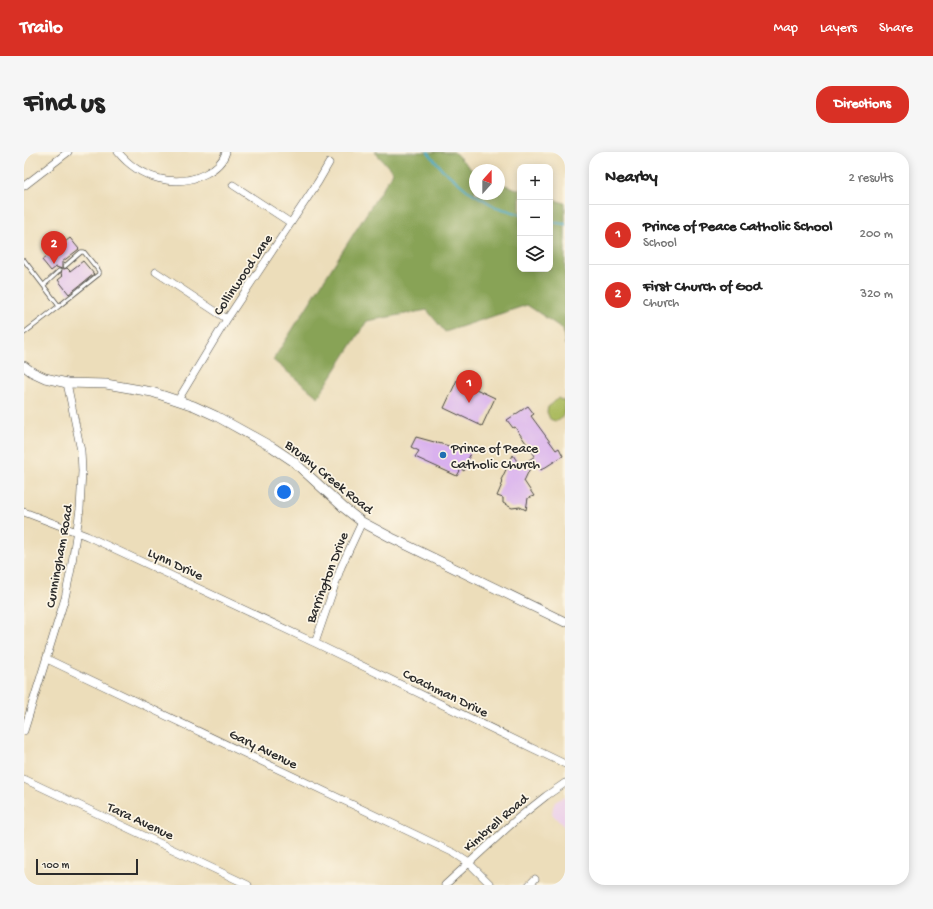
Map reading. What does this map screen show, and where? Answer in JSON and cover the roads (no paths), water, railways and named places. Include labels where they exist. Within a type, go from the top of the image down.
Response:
[{"type":"street","points":[[24,186],[68,152]]},
{"type":"street","points":[[118,152],[143,173],[159,179],[170,181],[197,178],[210,172],[225,157],[226,152]]},
{"type":"street","name":"Collinwood Lane","points":[[178,400],[227,319],[330,163]]},
{"type":"street","points":[[233,185],[291,223]]},
{"type":"street","points":[[156,272],[227,319]]},
{"type":"street","name":"Brushy Creek Road","points":[[24,366],[45,378],[67,383],[124,386],[152,392],[178,400],[216,416],[282,453],[304,470],[344,508],[362,522],[565,622]]},
{"type":"street","name":"Cunningham Road","points":[[24,727],[47,659],[65,598],[77,532],[82,487],[81,451],[67,383]]},
{"type":"street","name":"Lynn Drive","points":[[24,512],[77,532],[315,643]]},
{"type":"street","name":"Barrington Drive","points":[[315,643],[341,567],[362,522]]},
{"type":"street","name":"Coachman Drive","points":[[315,643],[565,764]]},
{"type":"street","name":"Gary Avenue","points":[[47,659],[454,853],[469,863],[491,885]]},
{"type":"street","name":"Tara Avenue","points":[[24,779],[248,885]]},
{"type":"street","name":"Kimbrell Road","points":[[446,885],[517,819],[565,783]]},
{"type":"street","points":[[529,885],[535,879]]},
{"type":"lane","points":[[24,333],[99,274],[99,271],[84,252],[81,252],[65,266]]},
{"type":"lane","points":[[24,260],[60,306]]},
{"type":"lane","points":[[44,285],[59,271]]},
{"type":"waterway","points":[[428,152],[442,169],[467,190],[496,207],[517,213]]},
{"type":"waterway","points":[[553,222],[565,224]]},
{"type":"place","name":"First Church of God","points":[[54,264]]},
{"type":"place","name":"Prince of Peace Catholic School","points":[[469,403]]},
{"type":"place","name":"Prince of Peace Catholic Church","points":[[443,455]]}]
